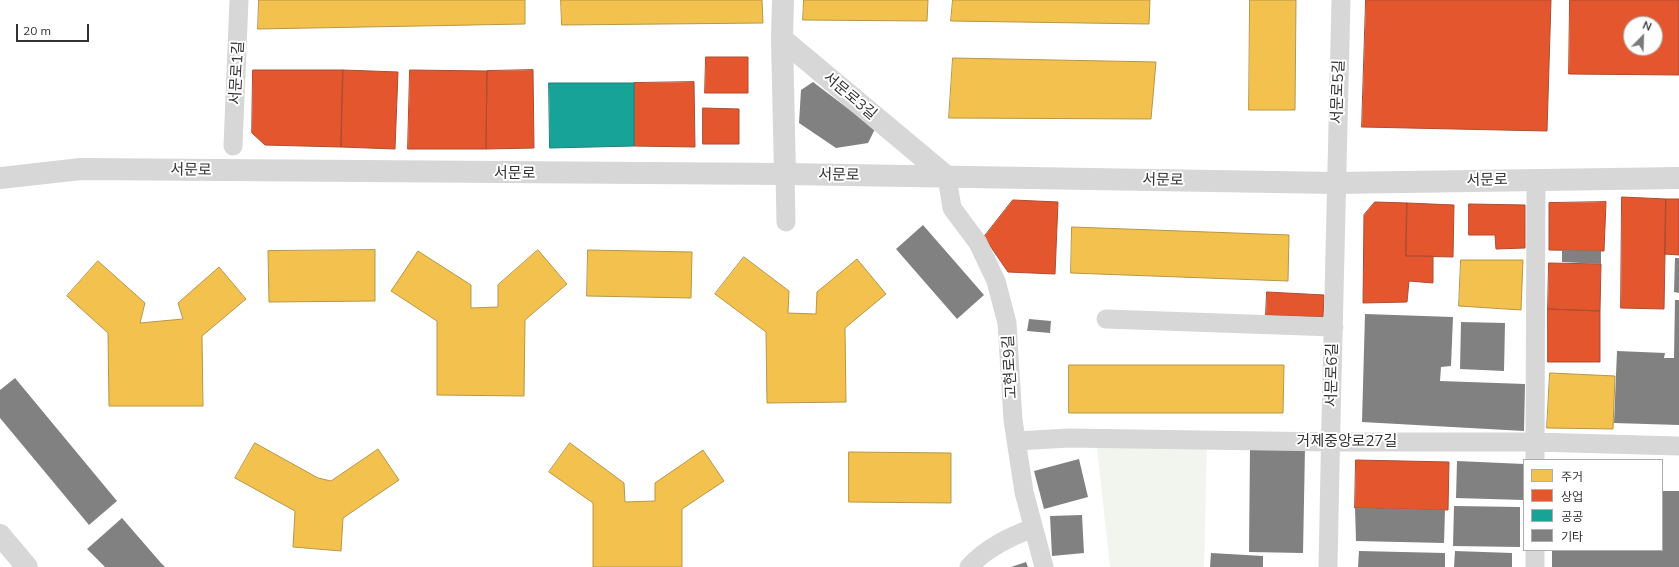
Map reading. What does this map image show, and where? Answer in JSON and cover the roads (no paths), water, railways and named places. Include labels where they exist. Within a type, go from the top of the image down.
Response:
[{"type":"street","name":"서문로1길","points":[[233,146],[239,0]]},
{"type":"street","points":[[783,0],[782,39],[786,222]]},
{"type":"street","name":"서문로5길","points":[[1335,183],[1341,0]]},
{"type":"street","name":"서문로3길","points":[[782,39],[947,177]]},
{"type":"street","name":"서문로","points":[[0,178],[81,169],[785,174],[1335,183],[1679,178]]},
{"type":"street","name":"고현로9길","points":[[947,177],[952,208],[978,243],[993,274],[1008,323],[1013,420],[1016,441],[1024,492],[1044,567]]},
{"type":"street","points":[[1535,451],[1536,179]]},
{"type":"street","name":"서문로6길","points":[[1328,567],[1334,327],[1335,183]]},
{"type":"street","points":[[1106,319],[1334,327]]},
{"type":"street","name":"거제중앙로27길","points":[[1016,441],[1069,438],[1331,442],[1535,451],[1679,446]]},
{"type":"street","points":[[969,567],[979,556],[1012,536],[1033,528]]},
{"type":"street","points":[[0,535],[27,567]]},
{"type":"street","points":[[1535,551],[1535,567]]}]
